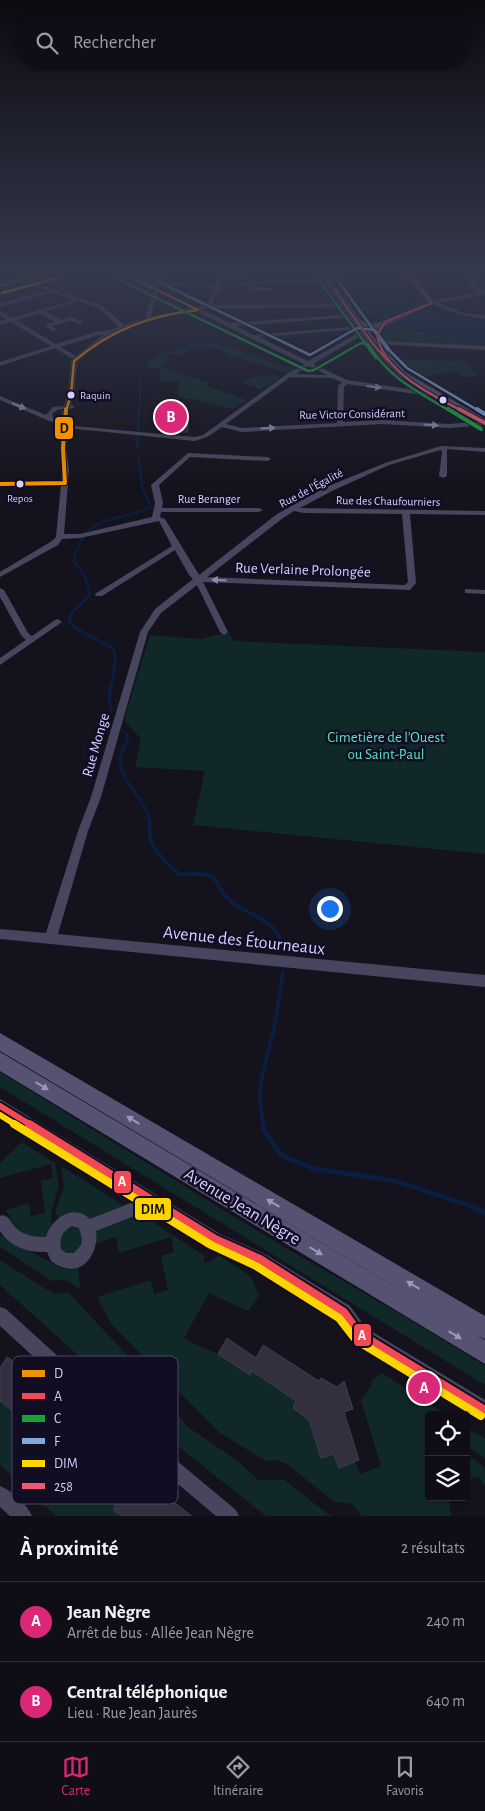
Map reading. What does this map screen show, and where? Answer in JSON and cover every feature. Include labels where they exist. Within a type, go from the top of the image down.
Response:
[{"type":"main road","points":[[376,342],[385,358],[402,374],[485,423]]},
{"type":"main road","points":[[381,343],[385,358]]},
{"type":"main road","name":"Avenue Jean Nègre","points":[[0,1042],[485,1328]]},
{"type":"main road","name":"Avenue Jean Nègre","points":[[0,1061],[485,1352]]},
{"type":"street","points":[[49,342],[77,358]]},
{"type":"street","points":[[0,364],[70,342]]},
{"type":"street","points":[[0,575],[55,543],[60,537],[65,483],[63,448],[74,361],[98,342]]},
{"type":"street","points":[[265,342],[346,382],[436,395]]},
{"type":"street","points":[[0,398],[72,428],[200,438],[289,375],[344,342]]},
{"type":"street","points":[[381,343],[485,348]]},
{"type":"street","points":[[289,375],[339,378]]},
{"type":"street","points":[[340,424],[342,386],[346,382]]},
{"type":"street","points":[[402,390],[421,390],[422,386]]},
{"type":"street","points":[[50,419],[51,410],[58,406],[72,406],[71,422],[77,426],[103,431]]},
{"type":"street","name":"Rue Victor Considérant","points":[[220,424],[242,430],[383,422],[449,426],[485,423]]},
{"type":"street","points":[[443,476],[446,447]]},
{"type":"street","name":"Rue de l'Égalité","points":[[198,579],[292,509],[364,473],[408,456],[446,447],[485,450]]},
{"type":"street","points":[[224,632],[198,579],[193,575],[178,546],[157,514],[155,485],[188,455],[268,459]]},
{"type":"street","points":[[0,484],[65,483]]},
{"type":"street","name":"Rue des Chaufourniers","points":[[292,509],[304,511],[485,514]]},
{"type":"street","name":"Rue Beranger","points":[[60,537],[82,536],[157,514],[260,510]]},
{"type":"street","name":"Rue Verlaine Prolongée","points":[[198,579],[407,588],[412,583],[406,512]]},
{"type":"street","points":[[98,594],[178,546]]},
{"type":"street","name":"Rue Monge","points":[[51,938],[83,831],[96,796],[144,632],[158,611],[198,579]]},
{"type":"street","points":[[0,590],[25,634],[32,640]]},
{"type":"street","points":[[468,591],[485,592]]},
{"type":"street","points":[[0,662],[58,622]]},
{"type":"street","name":"Avenue des Étourneaux","points":[[0,934],[485,982]]},
{"type":"street","points":[[0,1106],[215,1239],[260,1259],[344,1312],[360,1334],[485,1410]]},
{"type":"street","points":[[88,1228],[153,1201]]},
{"type":"street","points":[[78,1220],[84,1222],[88,1228],[91,1241],[88,1248],[79,1259],[73,1262],[61,1260],[56,1256],[52,1244],[56,1230],[66,1221],[78,1220]]},
{"type":"street","points":[[3,1222],[7,1231],[15,1238],[30,1244],[52,1244]]},
{"type":"street","points":[[0,1316],[45,1356]]},
{"type":"street","points":[[178,1472],[230,1516]]},
{"type":"street","points":[[0,1495],[23,1516]]},
{"type":"green space","points":[[383,342],[485,342],[485,345],[478,344],[481,348],[473,349],[391,345]]},
{"type":"green space","points":[[216,343],[295,369],[287,373],[235,357],[214,347],[195,348],[181,355],[173,353],[165,357],[172,360],[161,366],[209,383],[206,386],[247,400],[233,409],[178,397],[179,381],[160,381],[160,369],[145,367],[159,355],[168,351],[187,346]]},
{"type":"green space","points":[[398,359],[465,361],[478,376],[464,377],[453,370],[421,378]]},
{"type":"green space","points":[[274,375],[281,377],[260,389],[241,383],[254,377]]},
{"type":"green space","name":"Cimetière de l’Ouest ou Saint-Paul","points":[[229,632],[234,641],[485,652],[485,854],[193,825],[205,771],[135,767],[141,739],[124,720],[150,635],[201,639]]},
{"type":"green space","points":[[0,1072],[267,1237],[409,1319],[485,1366],[485,1385],[0,1087]]},
{"type":"green space","points":[[22,1142],[55,1162],[58,1186],[52,1212],[52,1230],[45,1239],[21,1232],[13,1223],[6,1210],[29,1203],[31,1216],[45,1213],[41,1181],[53,1178],[51,1164],[0,1178],[0,1163]]},
{"type":"green space","points":[[61,1166],[123,1205],[90,1221],[59,1220],[55,1212],[64,1187]]},
{"type":"green space","points":[[140,1214],[205,1256],[203,1263],[211,1262],[219,1255],[250,1276],[259,1296],[248,1311],[209,1293],[184,1338],[218,1354],[249,1375],[252,1371],[296,1401],[293,1408],[309,1420],[321,1458],[334,1454],[339,1468],[355,1462],[360,1474],[381,1466],[361,1400],[372,1384],[371,1381],[382,1373],[441,1411],[425,1411],[425,1501],[449,1501],[451,1516],[362,1516],[352,1504],[333,1501],[287,1464],[275,1460],[266,1461],[220,1433],[178,1391],[178,1356],[143,1356],[111,1324],[97,1297],[151,1280],[154,1294],[168,1290],[161,1256],[174,1252],[171,1237],[119,1253],[116,1237],[94,1244],[95,1229]]},
{"type":"green space","points":[[68,1225],[78,1225],[85,1241],[72,1256],[60,1252],[57,1237]]},
{"type":"green space","points":[[0,1235],[63,1269],[78,1265],[80,1289],[66,1280],[52,1281],[0,1247]]},
{"type":"green space","points":[[0,1260],[54,1294],[68,1292],[128,1356],[79,1356],[0,1285]]},
{"type":"green space","points":[[0,1401],[12,1410],[12,1476],[0,1465]]},
{"type":"green space","points":[[178,1416],[188,1427],[238,1461],[258,1480],[284,1480],[328,1514],[335,1516],[266,1516],[179,1447]]},
{"type":"green space","points":[[470,1430],[485,1439],[485,1459],[471,1449]]},
{"type":"green space","points":[[470,1458],[473,1458],[485,1468],[485,1484],[483,1485],[479,1476],[470,1479]]},
{"type":"green space","points":[[43,1504],[116,1504],[113,1510],[121,1516],[56,1516]]},
{"type":"building","points":[[172,409],[172,413],[182,413],[182,422],[188,423],[188,432],[177,432],[177,428],[160,429],[161,410]]},
{"type":"building","points":[[227,1338],[256,1358],[263,1345],[319,1381],[321,1378],[337,1387],[344,1381],[353,1409],[344,1412],[359,1460],[339,1468],[334,1454],[321,1458],[309,1420],[293,1408],[296,1401],[252,1371],[250,1375],[218,1354]]},
{"type":"building","points":[[7,1357],[12,1361],[12,1410],[0,1401],[0,1368]]},
{"type":"building","points":[[116,1504],[176,1504],[192,1516],[121,1516],[113,1510]]},
{"type":"waterway","points":[[139,411],[141,376],[150,361],[162,354],[192,345],[231,342]]},
{"type":"waterway","points":[[137,447],[139,409]]},
{"type":"waterway","points":[[89,590],[85,577],[74,560],[81,541],[87,532],[103,522],[150,507],[150,503],[143,490],[138,457]]},
{"type":"waterway","points":[[89,589],[90,593],[72,612],[69,621],[75,628],[113,648],[115,663],[110,694],[111,710]]},
{"type":"waterway","points":[[126,733],[128,738],[121,755],[121,768],[146,809],[149,823]]},
{"type":"waterway","points":[[150,822],[150,839],[153,845],[179,874],[203,874],[213,878],[224,895],[235,905],[260,918],[274,929],[280,938],[284,951]]},
{"type":"waterway","points":[[263,1125],[260,1099],[261,1081],[275,1024],[283,972]]},
{"type":"waterway","points":[[263,1124],[264,1130],[282,1156],[315,1169],[396,1181],[474,1207],[485,1213]]},
{"type":"transit line","name":"D","points":[[65,483],[63,448],[65,412],[71,395],[74,361],[100,342]]},
{"type":"transit line","name":"C","points":[[247,342],[308,371],[314,370],[361,343],[368,344],[379,362],[398,380],[481,429]]},
{"type":"transit line","name":"F","points":[[283,342],[310,355],[333,342]]},
{"type":"transit line","name":"C","points":[[364,342],[376,358]]},
{"type":"transit line","name":"258","points":[[371,342],[387,360]]},
{"type":"transit line","name":"258","points":[[378,342],[381,350],[389,361],[413,382],[485,423]]},
{"type":"transit line","name":"F","points":[[382,342],[388,350]]},
{"type":"transit line","name":"F","points":[[384,342],[407,368],[485,414]]},
{"type":"transit line","name":"D","points":[[0,484],[65,483]]},
{"type":"transit line","name":"A","points":[[0,1106],[215,1239],[260,1259],[344,1312],[360,1334],[485,1410]]},
{"type":"transit line","name":"DIM","points":[[0,1115],[211,1245],[256,1266],[339,1318],[356,1340],[481,1416]]},
{"type":"place","name":"Raquin","points":[[71,395]]},
{"type":"place","name":"Central téléphonique","points":[[171,417]]},
{"type":"place","name":"Repos","points":[[20,484]]},
{"type":"place","name":"Jean Nègre","points":[[424,1388]]}]
